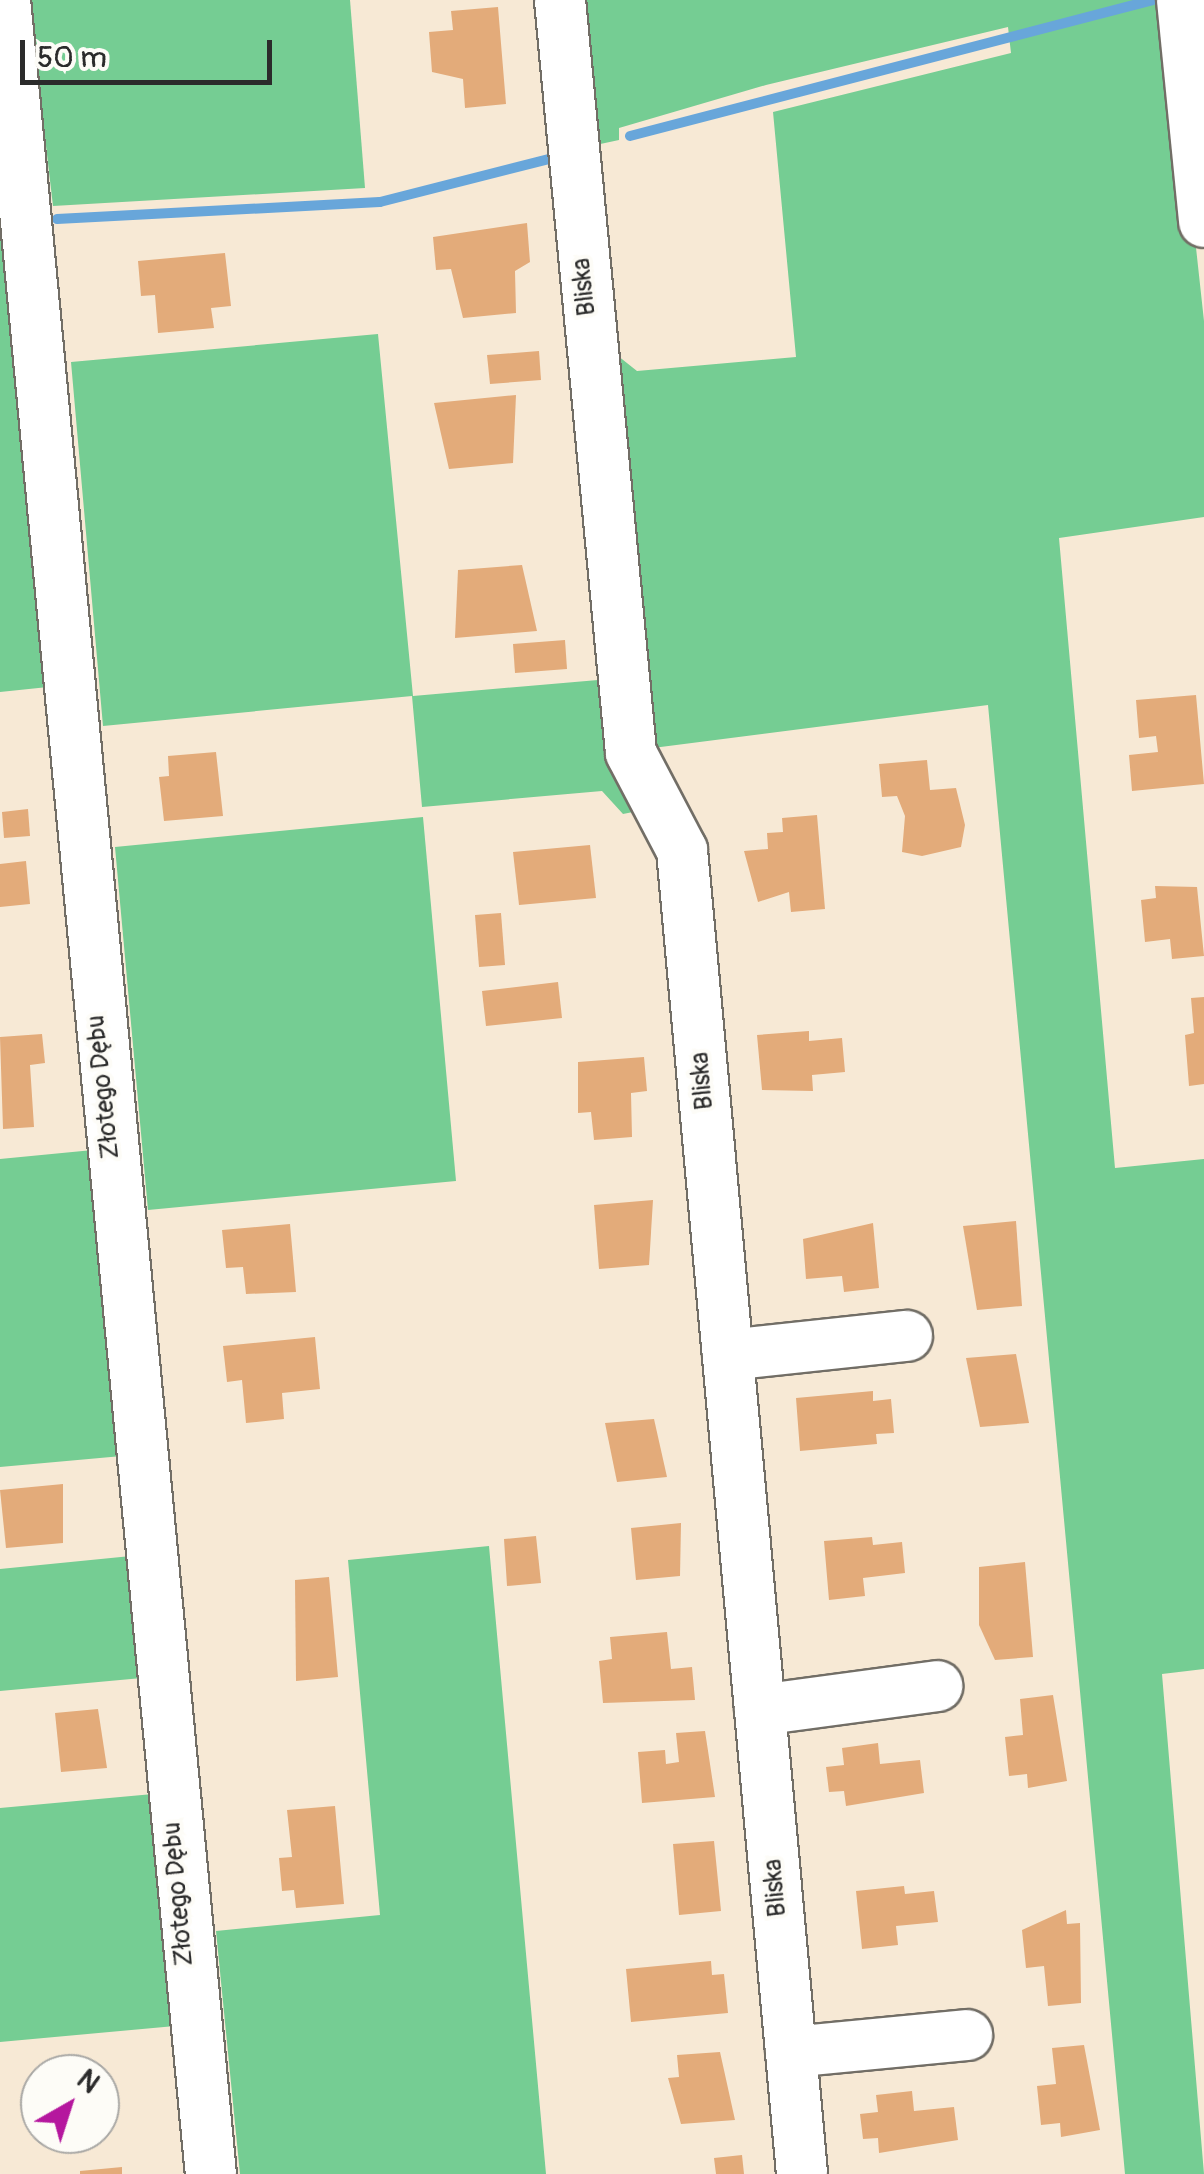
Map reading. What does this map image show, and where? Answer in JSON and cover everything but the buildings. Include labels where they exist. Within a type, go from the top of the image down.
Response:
[{"type":"street","name":"Złotego Dębu","points":[[4,0],[211,2174]]},
{"type":"street","name":"Bliska","points":[[560,0],[631,753],[682,850],[802,2174]]},
{"type":"street","points":[[1182,0],[1204,222]]},
{"type":"street","points":[[728,1354],[907,1336]]},
{"type":"street","points":[[760,1710],[937,1686]]},
{"type":"street","points":[[792,2052],[967,2035]]},
{"type":"green space","points":[[29,0],[350,0],[365,188],[53,206]]},
{"type":"green space","points":[[578,0],[1169,0],[1204,321],[1204,517],[1059,538],[1115,1168],[1204,1159],[1204,1669],[1162,1674],[1204,2174],[1125,2174],[988,705],[645,749],[608,348],[637,371],[796,357],[773,112],[1011,53],[1008,27],[766,85],[619,128],[619,140],[591,146]]},
{"type":"green space","points":[[6,239],[48,687],[0,692],[0,240]]},
{"type":"green space","points":[[378,334],[413,696],[598,680],[607,765],[633,812],[623,814],[602,791],[422,807],[412,696],[103,726],[71,362]]},
{"type":"green space","points":[[423,817],[456,1181],[148,1210],[115,847]]},
{"type":"green space","points":[[93,1150],[122,1456],[0,1467],[0,1159]]},
{"type":"green space","points":[[489,1546],[546,2174],[240,2174],[216,1931],[380,1915],[348,1560]]},
{"type":"green space","points":[[131,1556],[142,1678],[0,1691],[0,1569]]},
{"type":"green space","points":[[153,1794],[175,2026],[0,2042],[0,1808]]},
{"type":"waterway","points":[[630,136],[1153,0]]},
{"type":"waterway","points":[[57,219],[380,202],[553,158]]}]
